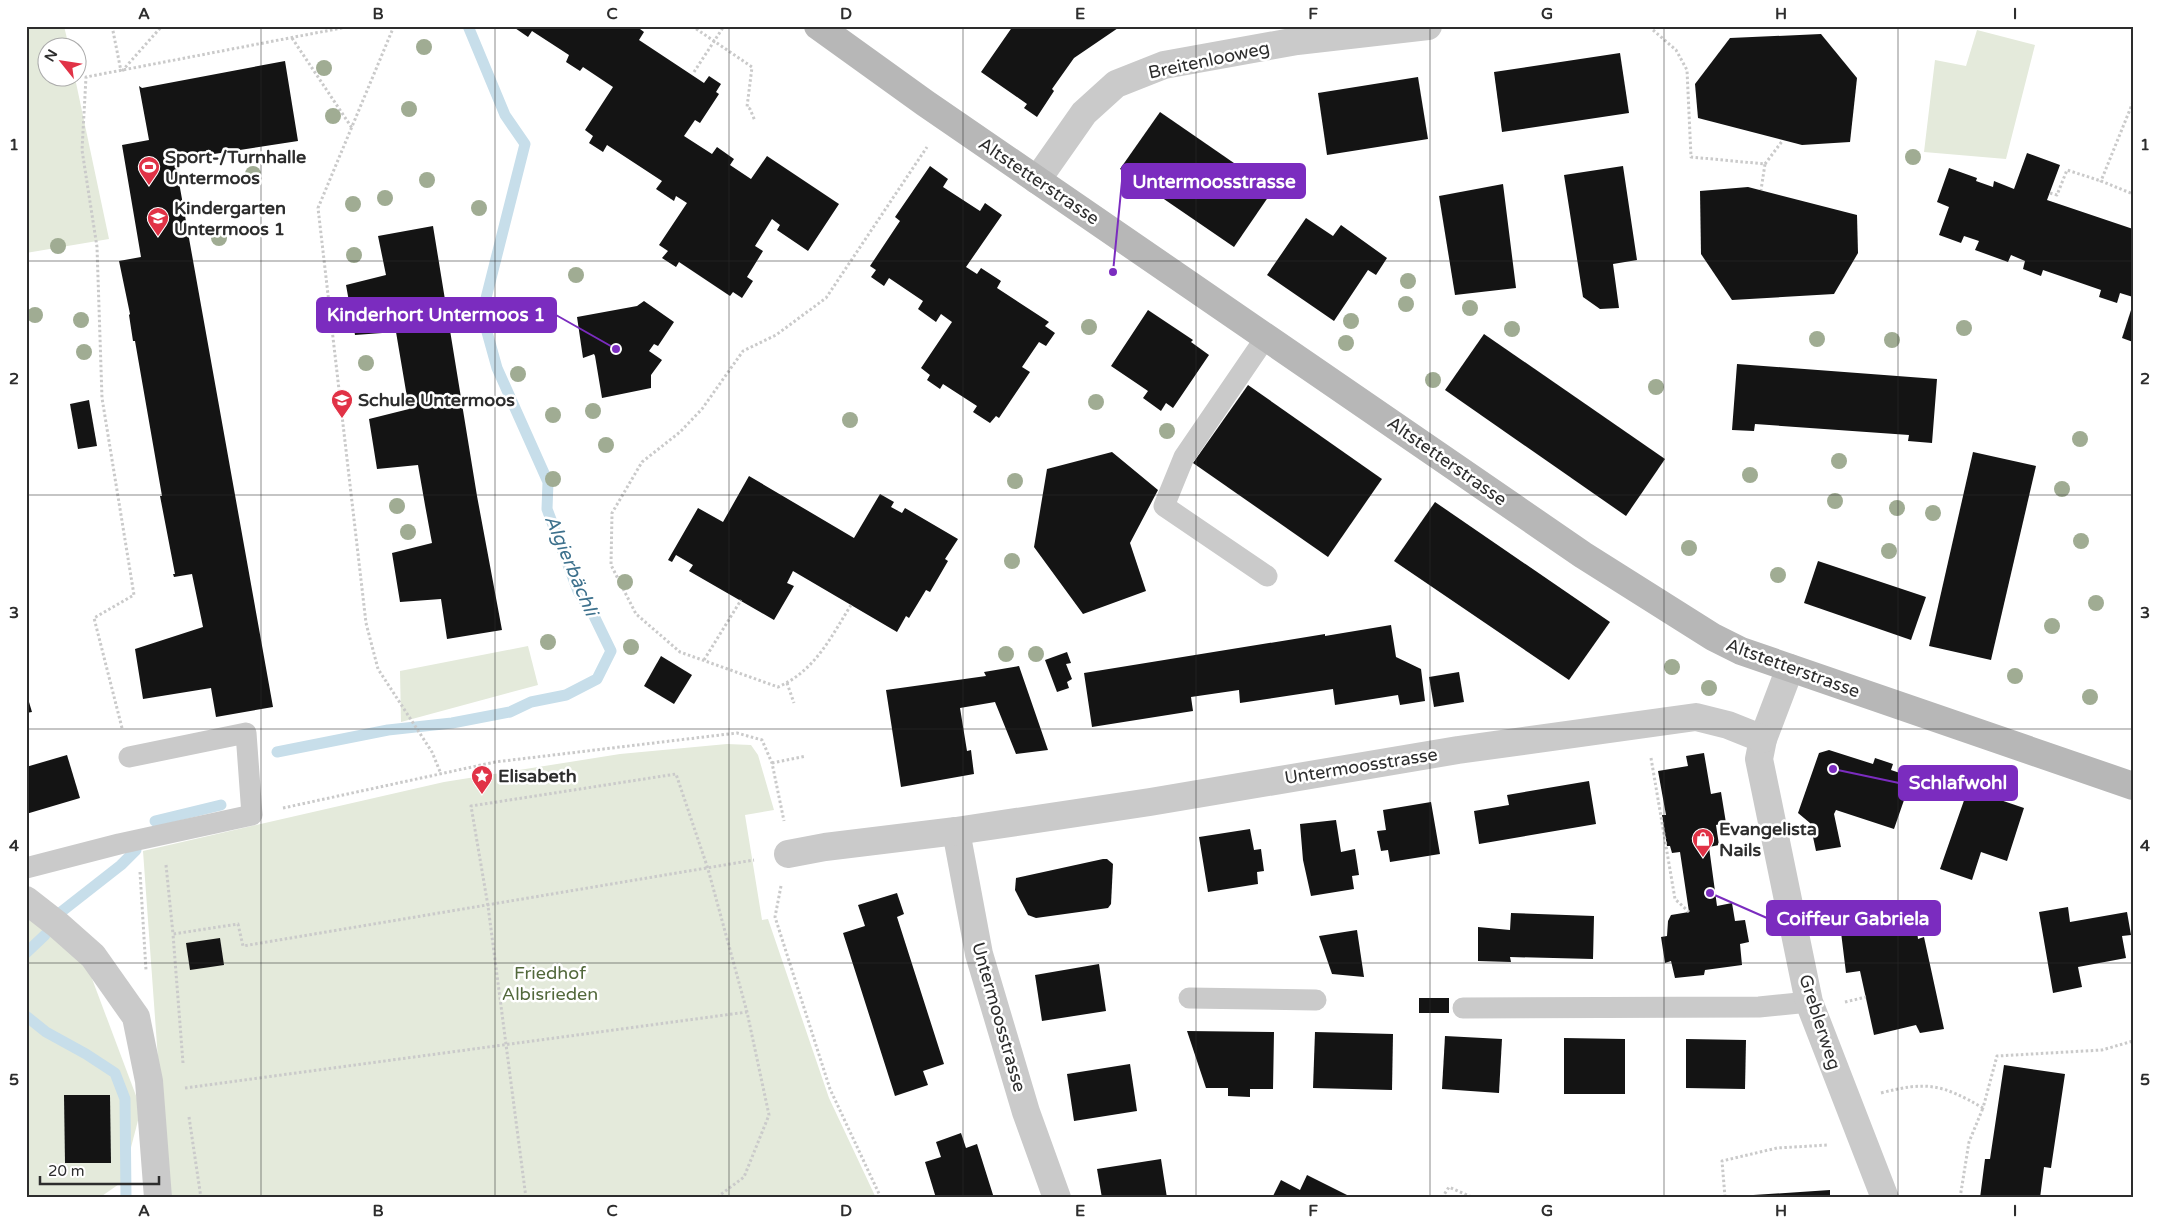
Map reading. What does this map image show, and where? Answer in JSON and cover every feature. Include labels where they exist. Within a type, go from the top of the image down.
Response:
[{"type":"street","name":"Altstetterstrasse","points":[[818,26],[1037,180],[1584,555],[1697,627],[1741,651],[2133,786]]},
{"type":"street","name":"Breitenlooweg","points":[[1037,180],[1084,113],[1116,84],[1164,65],[1297,42],[1428,26]]},
{"type":"street","name":"Greblerweg","points":[[1790,668],[1763,739],[1760,759],[1809,1002],[1885,1198]]},
{"type":"street","name":"Untermoosstrasse","points":[[788,854],[825,847],[956,831],[1458,750],[1696,717],[1728,725],[1763,739]]},
{"type":"street","name":"Untermoosstrasse","points":[[956,831],[979,954],[1026,1112],[1057,1198]]},
{"type":"street","points":[[26,900],[58,924],[93,956],[136,1017],[149,1081],[158,1198]]},
{"type":"lane","points":[[1266,337],[1184,458],[1164,506],[1266,576]]},
{"type":"lane","points":[[26,868],[162,834],[252,815],[246,733],[129,757]]},
{"type":"lane","points":[[1189,998],[1316,1000]]},
{"type":"lane","points":[[1463,1008],[1758,1007],[1809,1002]]},
{"type":"path","points":[[112,26],[121,72]]},
{"type":"path","points":[[121,72],[162,26]]},
{"type":"path","points":[[129,757],[94,618],[134,595],[102,398],[97,247],[82,150],[86,78],[352,26]]},
{"type":"path","points":[[394,26],[318,208],[366,622],[378,669],[420,732],[432,752],[441,774]]},
{"type":"path","points":[[692,26],[752,67],[747,107],[750,109],[754,121]]},
{"type":"path","points":[[694,72],[724,26]]},
{"type":"path","points":[[1653,30],[1676,50],[1687,70],[1691,157],[1765,164]]},
{"type":"path","points":[[292,38],[352,129]]},
{"type":"path","points":[[2101,181],[2133,102]]},
{"type":"path","points":[[1761,190],[1765,164],[1783,140]]},
{"type":"path","points":[[851,604],[817,659],[788,682],[778,686],[680,652],[636,614],[611,565],[612,513],[642,462],[680,432],[702,409],[743,351],[776,335],[826,298],[873,231],[929,144]]},
{"type":"path","points":[[2050,193],[2057,194],[2067,170],[2133,194]]},
{"type":"path","points":[[704,660],[741,600]]},
{"type":"path","points":[[788,682],[794,703]]},
{"type":"path","points":[[252,815],[495,762],[736,732],[762,740],[772,763],[782,805]]},
{"type":"path","points":[[772,763],[806,756]]},
{"type":"path","points":[[1653,769],[1675,899],[1689,912]]},
{"type":"path","points":[[526,1198],[488,906],[471,806],[676,774],[708,869],[747,1012],[769,1115],[744,1177],[716,1198]]},
{"type":"path","points":[[162,834],[174,934],[184,1073]]},
{"type":"path","points":[[136,1017],[148,998],[139,856],[140,840]]},
{"type":"path","points":[[174,934],[238,924],[243,946],[750,861]]},
{"type":"path","points":[[775,917],[830,1089],[881,1198]]},
{"type":"path","points":[[1841,1003],[1866,997]]},
{"type":"path","points":[[185,1088],[747,1012]]},
{"type":"path","points":[[1960,1198],[1969,1142],[1983,1108],[1997,1056],[2102,1050],[2133,1041]]},
{"type":"path","points":[[185,1083],[186,1097]]},
{"type":"path","points":[[1879,1094],[1911,1085],[1935,1087],[1958,1093],[1983,1108]]},
{"type":"path","points":[[189,1115],[201,1198]]},
{"type":"path","points":[[1725,1197],[1722,1162],[1777,1148],[1864,1143]]},
{"type":"path","points":[[1442,1198],[1449,1187],[1474,1198]]},
{"type":"green space","points":[[26,26],[64,26],[67,38],[38,38],[38,88],[77,88],[109,239],[26,253]]},
{"type":"green space","points":[[1977,30],[2035,45],[2006,159],[1924,152],[1935,60],[1966,66]]},
{"type":"green space","points":[[528,646],[538,685],[401,722],[400,671]]},
{"type":"green space","name":"Friedhof Albisrieden","points":[[727,744],[751,745],[758,755],[774,810],[745,815],[762,920],[768,919],[829,1098],[876,1198],[168,1198],[143,851],[444,782],[620,754]]},
{"type":"green space","points":[[26,907],[88,968],[141,1109],[122,1182],[99,1198],[26,1198]]},
{"type":"building","points":[[512,26],[618,26],[623,29],[625,26],[636,26],[644,32],[639,40],[704,83],[709,76],[721,84],[716,92],[719,94],[700,123],[695,120],[684,136],[712,154],[717,147],[734,159],[730,165],[751,179],[767,156],[839,204],[808,251],[777,230],[780,225],[772,219],[755,246],[763,251],[747,277],[753,281],[742,298],[733,292],[730,296],[679,262],[676,267],[662,258],[668,251],[659,245],[687,203],[676,196],[674,201],[656,189],[662,181],[607,145],[603,152],[589,143],[593,136],[585,130],[613,87],[583,67],[580,71],[566,62],[569,55],[532,31],[528,37]]},
{"type":"building","points":[[1013,26],[1121,26],[1074,58],[1052,89],[1054,91],[1037,117],[1024,108],[1027,104],[981,72]]},
{"type":"building","points":[[1821,34],[1857,78],[1850,142],[1802,145],[1698,118],[1695,84],[1730,38]]},
{"type":"building","points":[[1620,53],[1629,113],[1502,132],[1494,72]]},
{"type":"building","points":[[285,61],[298,141],[175,160],[273,707],[216,717],[211,688],[143,699],[135,649],[203,627],[192,574],[174,577],[173,574],[175,574],[160,496],[162,496],[119,261],[141,257],[122,145],[149,140],[139,86],[142,88]]},
{"type":"building","points":[[1418,77],[1428,139],[1327,155],[1318,93]]},
{"type":"building","points":[[1160,112],[1273,190],[1234,247],[1120,169]]},
{"type":"building","points":[[2027,153],[2060,165],[2047,200],[2133,229],[2133,297],[2120,293],[2117,303],[2099,297],[2101,290],[2043,270],[2041,276],[2023,269],[2025,261],[2011,255],[2008,262],[1975,250],[1979,241],[1964,236],[1961,243],[1939,235],[1949,207],[1937,202],[1949,168],[1977,178],[1976,181],[1993,187],[1994,181],[2014,189]]},
{"type":"building","points":[[930,166],[948,179],[943,187],[980,211],[985,203],[1002,215],[966,267],[977,274],[981,268],[1001,281],[997,288],[1049,322],[1045,326],[1055,333],[1046,346],[1039,342],[1022,367],[1030,372],[999,418],[996,416],[990,423],[973,412],[977,406],[943,384],[940,389],[927,380],[930,375],[921,368],[952,322],[941,314],[936,322],[918,309],[923,301],[889,278],[884,286],[871,277],[876,270],[870,266],[900,221],[895,217]]},
{"type":"building","points":[[1623,166],[1637,260],[1613,264],[1619,308],[1600,309],[1583,297],[1564,175]]},
{"type":"building","points":[[1503,184],[1516,288],[1455,295],[1439,196]]},
{"type":"building","points":[[1748,187],[1857,215],[1858,253],[1834,294],[1732,300],[1701,254],[1700,191]]},
{"type":"building","points":[[1306,218],[1333,236],[1341,225],[1387,258],[1376,275],[1368,270],[1334,321],[1267,275]]},
{"type":"building","points":[[433,226],[477,496],[502,630],[447,639],[441,599],[400,602],[392,553],[432,543],[418,465],[377,469],[369,419],[409,409],[396,332],[355,335],[346,285],[386,275],[378,236]]},
{"type":"building","points":[[644,301],[674,322],[658,346],[654,344],[649,351],[662,360],[651,375],[651,388],[602,398],[595,356],[594,354],[583,358],[577,317],[637,306]]},
{"type":"building","points":[[2133,307],[2133,342],[2122,338]]},
{"type":"building","points":[[1148,310],[1193,340],[1191,342],[1209,355],[1173,408],[1166,403],[1161,411],[1143,398],[1148,391],[1111,366]]},
{"type":"building","points":[[1484,334],[1665,459],[1626,516],[1445,390]]},
{"type":"building","points":[[1737,364],[1937,379],[1932,443],[1908,441],[1909,435],[1755,424],[1754,431],[1732,430]]},
{"type":"building","points":[[1248,385],[1382,479],[1328,557],[1193,463]]},
{"type":"building","points":[[89,400],[97,446],[78,449],[70,404]]},
{"type":"building","points":[[1112,452],[1158,490],[1130,543],[1146,591],[1083,614],[1034,547],[1047,469]]},
{"type":"building","points":[[1973,452],[2036,466],[1991,660],[1929,646]]},
{"type":"building","points":[[749,476],[854,538],[880,494],[894,502],[891,507],[902,513],[905,508],[958,539],[945,559],[948,561],[930,592],[926,590],[909,618],[906,616],[897,632],[793,571],[787,583],[794,586],[774,620],[689,571],[693,565],[676,555],[672,562],[668,560],[698,508],[723,522]]},
{"type":"building","points":[[1435,502],[1610,622],[1569,680],[1394,561]]},
{"type":"building","points":[[1818,561],[1926,597],[1911,640],[1804,603]]},
{"type":"building","points":[[1391,625],[1396,657],[1421,669],[1425,701],[1400,705],[1398,695],[1335,705],[1333,689],[1240,703],[1239,690],[1191,697],[1193,711],[1092,727],[1084,673]]},
{"type":"building","points":[[1067,652],[1071,663],[1066,664],[1072,679],[1067,682],[1069,688],[1057,692],[1045,660]]},
{"type":"building","points":[[661,656],[692,675],[674,704],[644,686]]},
{"type":"building","points":[[1019,666],[1048,750],[1016,754],[995,702],[960,708],[967,751],[971,750],[974,774],[901,787],[886,690],[986,676],[984,672]]},
{"type":"building","points":[[1459,672],[1464,702],[1434,707],[1429,677]]},
{"type":"building","points":[[26,692],[32,712],[26,713]]},
{"type":"building","points":[[1829,750],[1873,764],[1875,758],[1893,764],[1891,770],[1912,777],[1894,829],[1836,810],[1834,814],[1841,847],[1816,851],[1810,823],[1798,813],[1819,753]]},
{"type":"building","points":[[1704,753],[1711,794],[1721,792],[1726,823],[1716,825],[1719,845],[1709,847],[1717,906],[1732,903],[1735,921],[1745,920],[1749,942],[1740,944],[1742,965],[1705,970],[1704,975],[1675,978],[1671,961],[1665,963],[1661,937],[1667,936],[1668,921],[1671,915],[1689,912],[1680,852],[1672,853],[1670,846],[1667,846],[1662,815],[1666,815],[1658,771],[1688,766],[1686,756]]},
{"type":"building","points":[[67,755],[80,798],[26,814],[26,767]]},
{"type":"building","points":[[1589,781],[1596,824],[1479,844],[1474,811],[1509,805],[1507,795]]},
{"type":"building","points":[[1968,789],[2024,808],[2007,861],[1981,852],[1972,880],[1940,869]]},
{"type":"building","points":[[1431,802],[1440,854],[1390,862],[1388,850],[1381,851],[1377,831],[1386,830],[1383,810]]},
{"type":"building","points":[[1336,820],[1341,852],[1355,849],[1359,875],[1352,876],[1354,889],[1311,896],[1303,860],[1300,824]]},
{"type":"building","points":[[1250,829],[1254,850],[1261,849],[1264,871],[1257,872],[1258,884],[1208,892],[1199,837]]},
{"type":"building","points":[[1107,859],[1113,864],[1111,904],[1108,908],[1036,918],[1028,915],[1015,890],[1016,878]]},
{"type":"building","points":[[897,893],[904,914],[897,917],[944,1064],[923,1071],[928,1085],[895,1096],[843,933],[865,926],[858,905]]},
{"type":"building","points":[[2068,907],[2070,922],[2127,912],[2131,935],[2122,936],[2126,958],[2078,967],[2082,987],[2053,993],[2039,912]]},
{"type":"building","points":[[1511,913],[1594,916],[1593,959],[1510,957],[1511,962],[1478,961],[1478,927],[1510,930]]},
{"type":"building","points":[[1915,914],[1918,939],[1924,937],[1944,1029],[1920,1033],[1916,1025],[1874,1035],[1860,971],[1846,973],[1840,924]]},
{"type":"building","points":[[1357,930],[1364,977],[1332,974],[1319,936]]},
{"type":"building","points":[[220,938],[224,965],[190,970],[186,943]]},
{"type":"building","points":[[1099,964],[1106,1011],[1042,1021],[1035,975]]},
{"type":"building","points":[[1419,998],[1449,998],[1449,1013],[1419,1013]]},
{"type":"building","points":[[1187,1031],[1274,1032],[1273,1089],[1250,1089],[1250,1097],[1228,1096],[1228,1088],[1206,1088]]},
{"type":"building","points":[[1315,1032],[1393,1034],[1392,1090],[1313,1088]]},
{"type":"building","points":[[1445,1036],[1502,1039],[1499,1093],[1442,1089]]},
{"type":"building","points":[[1564,1038],[1625,1039],[1625,1094],[1564,1094]]},
{"type":"building","points":[[1686,1039],[1746,1040],[1745,1089],[1686,1088]]},
{"type":"building","points":[[1130,1064],[1137,1111],[1074,1121],[1067,1074]]},
{"type":"building","points":[[2004,1065],[2065,1074],[2051,1168],[2044,1167],[2040,1198],[1980,1198],[1985,1159],[1990,1159]]},
{"type":"building","points":[[64,1095],[110,1095],[111,1163],[65,1163]]},
{"type":"building","points":[[961,1133],[966,1148],[977,1144],[994,1198],[936,1198],[925,1162],[941,1157],[936,1142]]},
{"type":"building","points":[[1161,1159],[1167,1198],[1102,1198],[1097,1169]]},
{"type":"building","points":[[1307,1175],[1353,1198],[1272,1198],[1281,1180],[1300,1190]]},
{"type":"building","points":[[1830,1190],[1830,1198],[1738,1198],[1738,1196]]},
{"type":"waterway","name":"Algierbächli","points":[[277,752],[388,730],[452,723],[510,712],[531,702],[566,695],[597,679],[611,651],[594,616],[578,591],[547,509],[548,482],[497,368],[482,314],[525,144],[505,115],[468,26]]},
{"type":"waterway","name":"Algierbächli","points":[[155,821],[221,805]]},
{"type":"waterway","name":"Algierbächli","points":[[61,912],[121,865],[136,850]]},
{"type":"waterway","name":"Algierbächli","points":[[26,953],[45,935]]},
{"type":"waterway","name":"Algierbächli","points":[[26,1016],[46,1032],[86,1054],[115,1073],[125,1099],[126,1198]]},
{"type":"place","name":"Sport-/Turnhalle Untermoos","points":[[149,186]]},
{"type":"place","name":"Kindergarten Untermoos 1","points":[[158,237]]},
{"type":"place","name":"Untermoosstrasse","points":[[1113,272]]},
{"type":"place","name":"Kinderhort Untermoos 1","points":[[616,349]]},
{"type":"place","name":"Schule Untermoos","points":[[342,419]]},
{"type":"place","name":"Schlafwohl","points":[[1833,769]]},
{"type":"place","name":"Elisabeth","points":[[482,795]]},
{"type":"place","name":"Evangelista Nails","points":[[1703,858]]},
{"type":"place","name":"Coiffeur Gabriela","points":[[1710,893]]}]
